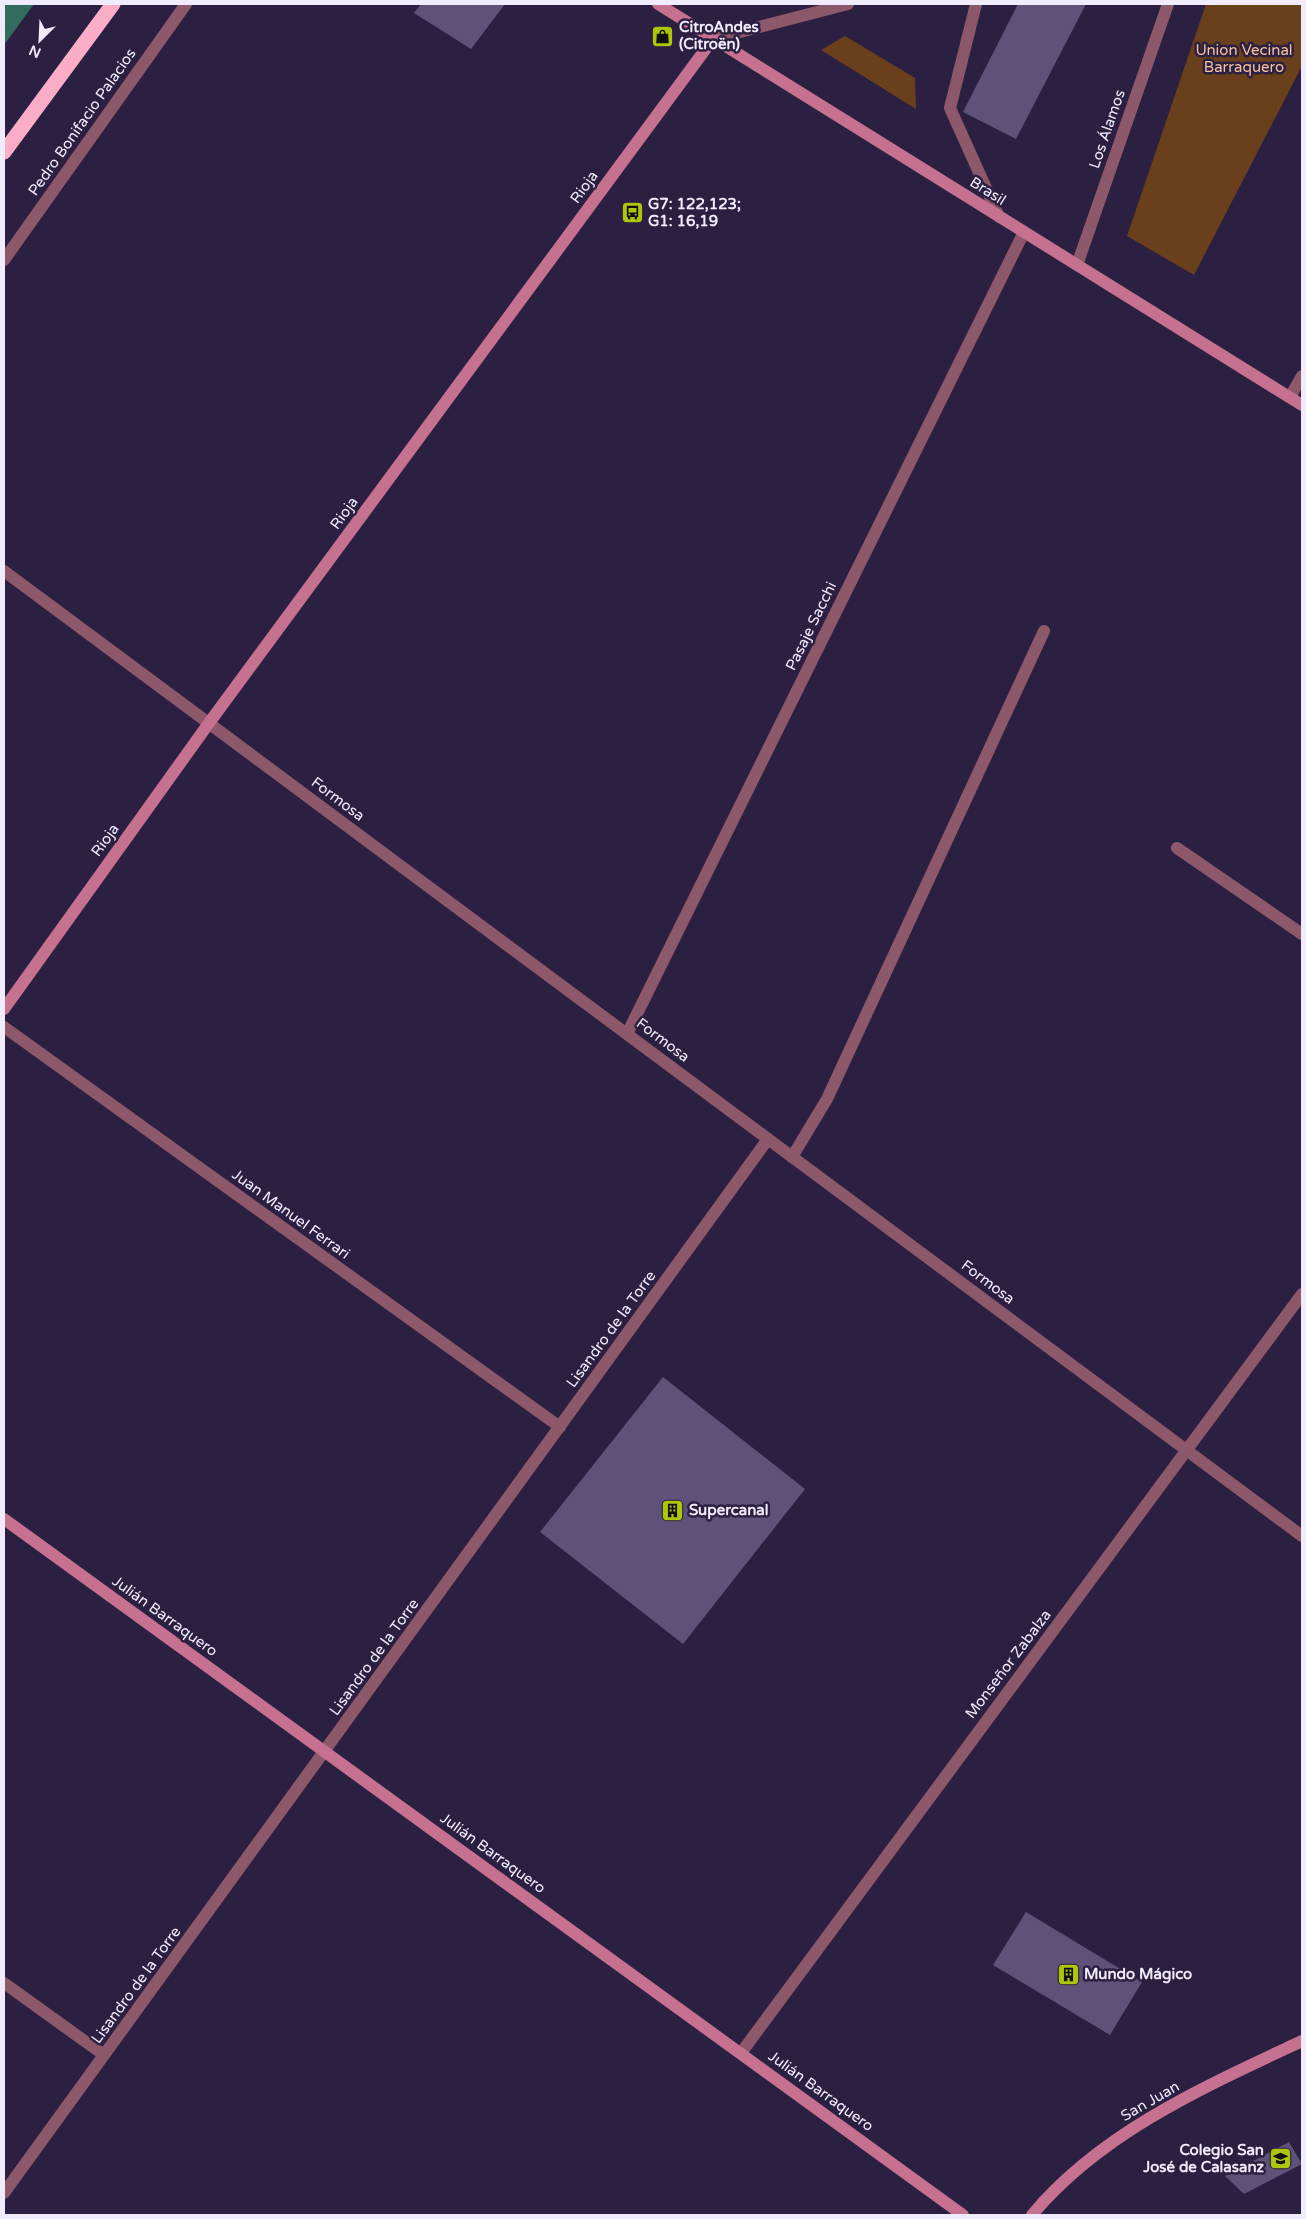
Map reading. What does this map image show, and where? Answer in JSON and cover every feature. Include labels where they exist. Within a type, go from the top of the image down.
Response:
[{"type":"highway","points":[[4,152],[112,4]]},
{"type":"street","name":"Pedro Bonifacio Palacios","points":[[4,260],[186,4]]},
{"type":"street","name":"Brasil","points":[[658,4],[1302,405]]},
{"type":"street","points":[[713,39],[848,4]]},
{"type":"street","points":[[976,4],[950,108],[999,216]]},
{"type":"street","name":"Los Álamos","points":[[1076,266],[1168,4]]},
{"type":"street","name":"Rioja","points":[[4,1009],[209,723],[713,39]]},
{"type":"street","name":"Pasaje Sacchi","points":[[627,1034],[1024,232]]},
{"type":"street","points":[[1290,397],[1302,376]]},
{"type":"street","name":"Formosa","points":[[4,570],[1302,1536]]},
{"type":"street","points":[[792,1157],[826,1099],[1044,631]]},
{"type":"street","points":[[1177,848],[1302,934]]},
{"type":"street","name":"Juan Manuel Ferrari","points":[[4,1027],[560,1428]]},
{"type":"street","name":"Lisandro de la Torre","points":[[4,2193],[768,1139]]},
{"type":"street","name":"Monseñor Zabalza","points":[[741,2052],[1302,1294]]},
{"type":"street","name":"Julián Barraquero","points":[[4,1519],[741,2052],[963,2215]]},
{"type":"street","points":[[4,1983],[104,2055]]},
{"type":"street","name":"San Juan","points":[[1032,2215],[1054,2188],[1082,2164],[1146,2120],[1302,2040]]},
{"type":"green space","name":"Union Vecinal Barraquero","points":[[1206,4],[1302,4],[1302,66],[1194,275],[1127,236]]},
{"type":"green space","points":[[845,36],[915,78],[916,109],[821,50]]},
{"type":"shaded area","points":[[4,4],[34,4],[4,45]]},
{"type":"building","points":[[421,4],[505,4],[471,49],[414,13]]},
{"type":"building","points":[[1018,4],[1086,4],[1016,139],[963,112]]},
{"type":"building","name":"Supercanal","points":[[663,1377],[805,1489],[683,1644],[540,1532]]},
{"type":"building","name":"Mundo Mágico","points":[[1026,1912],[1142,1982],[1110,2035],[993,1965]]},
{"type":"building","points":[[1289,2142],[1302,2164],[1244,2194],[1225,2176]]},
{"type":"place","name":"CitroAndes (Citroën)","points":[[663,36]]},
{"type":"place","name":"G7: 122,123; G1: 16,19","points":[[632,213]]},
{"type":"place","name":"Supercanal","points":[[673,1510]]},
{"type":"place","name":"Mundo Mágico","points":[[1068,1974]]},
{"type":"place","name":"Colegio San José de Calasanz","points":[[1280,2159]]}]
